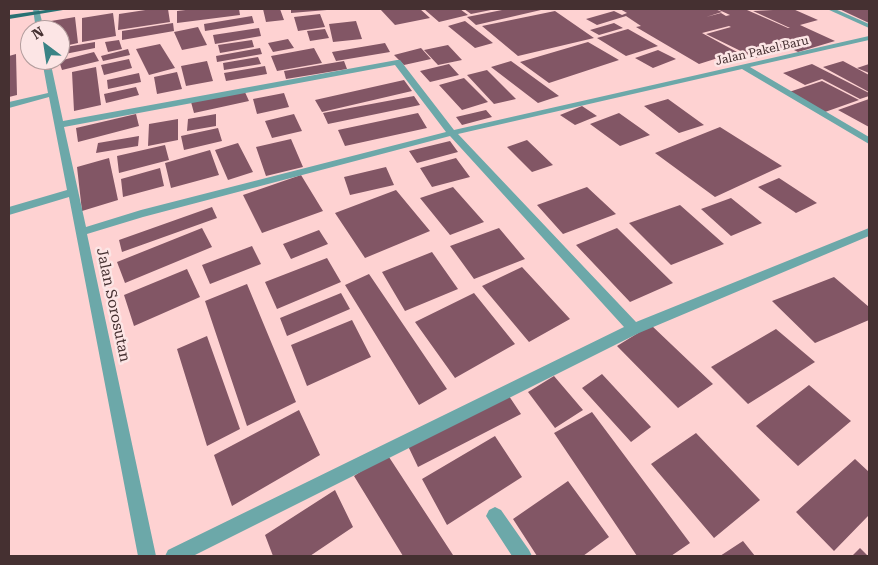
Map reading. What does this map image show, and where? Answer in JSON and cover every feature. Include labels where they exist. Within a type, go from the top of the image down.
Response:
[{"type":"main road","points":[[9,17],[36,11],[66,9]]},
{"type":"street","points":[[830,9],[869,26]]},
{"type":"street","name":"Jalan Pakel Baru","points":[[81,232],[141,214],[452,133],[869,38]]},
{"type":"street","points":[[59,125],[397,62],[452,133],[634,329]]},
{"type":"street","points":[[744,67],[869,141]]},
{"type":"street","name":"Jalan Sorosutan","points":[[48,70],[148,556]]},
{"type":"street","points":[[9,105],[53,94]]},
{"type":"street","points":[[9,211],[73,192]]},
{"type":"street","points":[[174,556],[634,329],[869,232]]},
{"type":"street","points":[[495,516],[523,556]]},
{"type":"building","points":[[152,9],[168,9],[170,22],[118,30],[119,14]]},
{"type":"building","points":[[239,9],[240,15],[177,23],[177,11]]},
{"type":"building","points":[[263,9],[280,9],[284,20],[266,22]]},
{"type":"building","points":[[291,9],[327,9],[327,10],[291,13]]},
{"type":"building","points":[[380,9],[420,9],[430,18],[395,25]]},
{"type":"building","points":[[424,9],[460,9],[468,15],[439,22]]},
{"type":"building","points":[[464,9],[491,9],[491,10],[471,14]]},
{"type":"building","points":[[507,9],[541,10],[476,25],[467,17]]},
{"type":"building","points":[[620,9],[715,9],[722,12],[706,17],[721,13],[726,16],[730,15],[717,9],[740,9],[747,10],[790,28],[753,11],[793,9],[818,20],[800,25],[835,41],[798,52],[790,48],[755,58],[706,34],[731,27],[729,26],[702,33],[737,52],[699,64],[636,27],[641,26],[626,16],[597,25],[586,19],[614,11],[622,15],[627,13]]},
{"type":"building","points":[[839,9],[869,9],[869,23]]},
{"type":"building","points":[[555,11],[594,38],[518,56],[482,26]]},
{"type":"building","points":[[113,13],[116,36],[82,42],[82,18]]},
{"type":"building","points":[[320,14],[325,27],[298,31],[294,17]]},
{"type":"building","points":[[252,16],[254,23],[205,31],[204,24]]},
{"type":"building","points":[[75,17],[78,43],[70,45],[70,20],[57,20]]},
{"type":"building","points":[[356,21],[362,39],[333,42],[329,24]]},
{"type":"building","points":[[465,21],[493,43],[475,48],[448,26]]},
{"type":"building","points":[[173,23],[174,31],[122,40],[122,31]]},
{"type":"building","points":[[614,23],[623,28],[599,35],[590,30]]},
{"type":"building","points":[[198,27],[207,45],[182,50],[174,32]]},
{"type":"building","points":[[259,28],[261,36],[215,44],[213,35]]},
{"type":"building","points":[[325,29],[329,38],[310,41],[307,31]]},
{"type":"building","points":[[628,29],[658,46],[626,56],[597,38]]},
{"type":"building","points":[[288,39],[294,48],[273,52],[268,43]]},
{"type":"building","points":[[119,40],[122,49],[108,52],[105,42]]},
{"type":"building","points":[[252,40],[254,47],[220,53],[218,45]]},
{"type":"building","points":[[95,42],[95,48],[70,53],[70,46]]},
{"type":"building","points":[[588,42],[619,60],[549,83],[520,62]]},
{"type":"building","points":[[385,43],[390,52],[336,61],[332,52]]},
{"type":"building","points":[[160,44],[175,68],[149,75],[136,49]]},
{"type":"building","points":[[448,45],[462,60],[438,65],[424,50]]},
{"type":"building","points":[[260,48],[262,54],[217,62],[216,56]]},
{"type":"building","points":[[314,48],[322,63],[277,71],[271,56]]},
{"type":"building","points":[[421,48],[431,59],[404,65],[394,55]]},
{"type":"building","points":[[128,49],[130,55],[103,61],[101,56]]},
{"type":"building","points":[[658,50],[676,59],[653,68],[635,58]]},
{"type":"building","points":[[94,52],[99,61],[70,68],[70,58]]},
{"type":"building","points":[[16,54],[17,95],[9,97],[9,56]]},
{"type":"building","points":[[258,57],[261,64],[224,70],[223,63]]},
{"type":"building","points":[[129,59],[132,68],[104,75],[101,65]]},
{"type":"building","points":[[207,61],[213,81],[186,86],[181,66]]},
{"type":"building","points":[[344,61],[347,69],[286,79],[284,71]]},
{"type":"building","points":[[511,61],[559,96],[538,103],[491,67]]},
{"type":"building","points":[[843,61],[869,75],[869,92],[823,67]]},
{"type":"building","points":[[449,64],[459,75],[430,82],[420,71]]},
{"type":"building","points":[[812,64],[869,93],[869,96],[860,99],[822,79],[805,85],[783,73]]},
{"type":"building","points":[[869,64],[869,73],[857,68]]},
{"type":"building","points":[[265,66],[267,74],[226,81],[224,73]]},
{"type":"building","points":[[96,67],[101,105],[74,111],[72,72]]},
{"type":"building","points":[[487,70],[516,99],[494,104],[467,75]]},
{"type":"building","points":[[177,72],[182,89],[157,94],[154,77]]},
{"type":"building","points":[[139,73],[141,82],[108,89],[107,80]]},
{"type":"building","points":[[464,78],[488,102],[462,110],[439,85]]},
{"type":"building","points":[[404,80],[412,91],[322,112],[315,100]]},
{"type":"building","points":[[822,81],[859,100],[825,112],[789,92]]},
{"type":"building","points":[[136,87],[139,95],[106,103],[104,94]]},
{"type":"building","points":[[244,90],[249,101],[194,113],[191,102]]},
{"type":"building","points":[[284,93],[289,107],[257,114],[253,99]]},
{"type":"building","points":[[414,96],[420,105],[328,124],[323,113]]},
{"type":"building","points":[[668,99],[704,125],[679,133],[644,106]]},
{"type":"building","points":[[869,99],[869,127],[838,110]]},
{"type":"building","points":[[582,106],[597,116],[575,125],[560,115]]},
{"type":"building","points":[[486,110],[492,117],[462,125],[456,117]]},
{"type":"building","points":[[418,113],[427,128],[345,146],[338,130]]},
{"type":"building","points":[[619,113],[650,135],[620,146],[590,124]]},
{"type":"building","points":[[136,114],[139,126],[78,142],[76,128]]},
{"type":"building","points":[[216,114],[216,126],[187,131],[188,119]]},
{"type":"building","points":[[294,114],[302,131],[272,138],[265,121]]},
{"type":"building","points":[[178,119],[178,140],[148,146],[149,124]]},
{"type":"building","points":[[720,127],[782,166],[715,197],[655,153]]},
{"type":"building","points":[[218,128],[222,141],[184,150],[181,136]]},
{"type":"building","points":[[139,136],[138,146],[96,153],[98,143]]},
{"type":"building","points":[[291,139],[303,167],[266,176],[256,147]]},
{"type":"building","points":[[527,140],[553,165],[532,172],[507,147]]},
{"type":"building","points":[[450,141],[458,152],[417,163],[409,151]]},
{"type":"building","points":[[238,143],[253,172],[228,180],[215,150]]},
{"type":"building","points":[[165,145],[169,160],[119,173],[117,156]]},
{"type":"building","points":[[210,150],[219,175],[171,188],[165,163]]},
{"type":"building","points":[[109,158],[118,200],[82,211],[77,167]]},
{"type":"building","points":[[456,158],[470,177],[432,187],[420,168]]},
{"type":"building","points":[[386,167],[394,185],[350,195],[344,177]]},
{"type":"building","points":[[160,168],[164,186],[123,197],[121,179]]},
{"type":"building","points":[[301,175],[323,211],[262,233],[243,195]]},
{"type":"building","points":[[779,178],[817,203],[796,213],[758,187]]},
{"type":"building","points":[[453,187],[484,222],[450,235],[420,198]]},
{"type":"building","points":[[587,187],[616,214],[563,234],[537,205]]},
{"type":"building","points":[[396,190],[430,231],[365,258],[335,213]]},
{"type":"building","points":[[731,198],[762,223],[731,236],[701,209]]},
{"type":"building","points":[[680,205],[724,244],[671,265],[629,223]]},
{"type":"building","points":[[212,207],[217,218],[122,252],[119,240]]},
{"type":"building","points":[[202,228],[212,247],[125,283],[117,262]]},
{"type":"building","points":[[499,228],[525,259],[474,279],[450,246]]},
{"type":"building","points":[[617,228],[673,283],[630,302],[576,245]]},
{"type":"building","points":[[319,230],[328,244],[291,259],[283,244]]},
{"type":"building","points":[[252,246],[261,264],[210,284],[202,265]]},
{"type":"building","points":[[432,252],[458,289],[405,311],[382,272]]},
{"type":"building","points":[[327,258],[341,282],[277,309],[265,282]]},
{"type":"building","points":[[522,267],[570,319],[529,342],[482,286]]},
{"type":"building","points":[[187,269],[200,297],[134,326],[124,295]]},
{"type":"building","points":[[369,274],[447,389],[419,405],[345,285]]},
{"type":"building","points":[[834,277],[869,307],[869,320],[815,343],[772,301]]},
{"type":"building","points":[[247,284],[296,402],[247,426],[205,301]]},
{"type":"building","points":[[341,293],[350,309],[287,336],[280,318]]},
{"type":"building","points":[[474,293],[515,344],[455,378],[415,322]]},
{"type":"building","points":[[352,320],[371,357],[307,386],[291,345]]},
{"type":"building","points":[[651,325],[713,384],[678,408],[617,346]]},
{"type":"building","points":[[776,329],[815,362],[748,404],[711,367]]},
{"type":"building","points":[[207,336],[240,429],[207,446],[177,349]]},
{"type":"building","points":[[602,374],[651,427],[631,442],[582,388]]},
{"type":"building","points":[[554,376],[583,410],[555,428],[528,392]]},
{"type":"building","points":[[809,385],[851,421],[798,466],[756,426]]},
{"type":"building","points":[[509,396],[521,414],[418,467],[408,446]]},
{"type":"building","points":[[299,410],[320,455],[232,506],[214,455]]},
{"type":"building","points":[[592,412],[690,543],[671,556],[637,556],[554,433]]},
{"type":"building","points":[[696,433],[760,500],[714,538],[651,464]]},
{"type":"building","points":[[495,436],[522,477],[447,525],[422,479]]},
{"type":"building","points":[[387,454],[452,556],[403,556],[354,476]]},
{"type":"building","points":[[855,459],[869,472],[869,515],[834,551],[796,512]]},
{"type":"building","points":[[568,481],[609,537],[583,556],[537,556],[513,519]]},
{"type":"building","points":[[335,490],[353,527],[310,556],[273,556],[265,535]]},
{"type":"building","points":[[743,541],[755,556],[720,556]]},
{"type":"building","points":[[860,548],[868,556],[852,556]]}]
